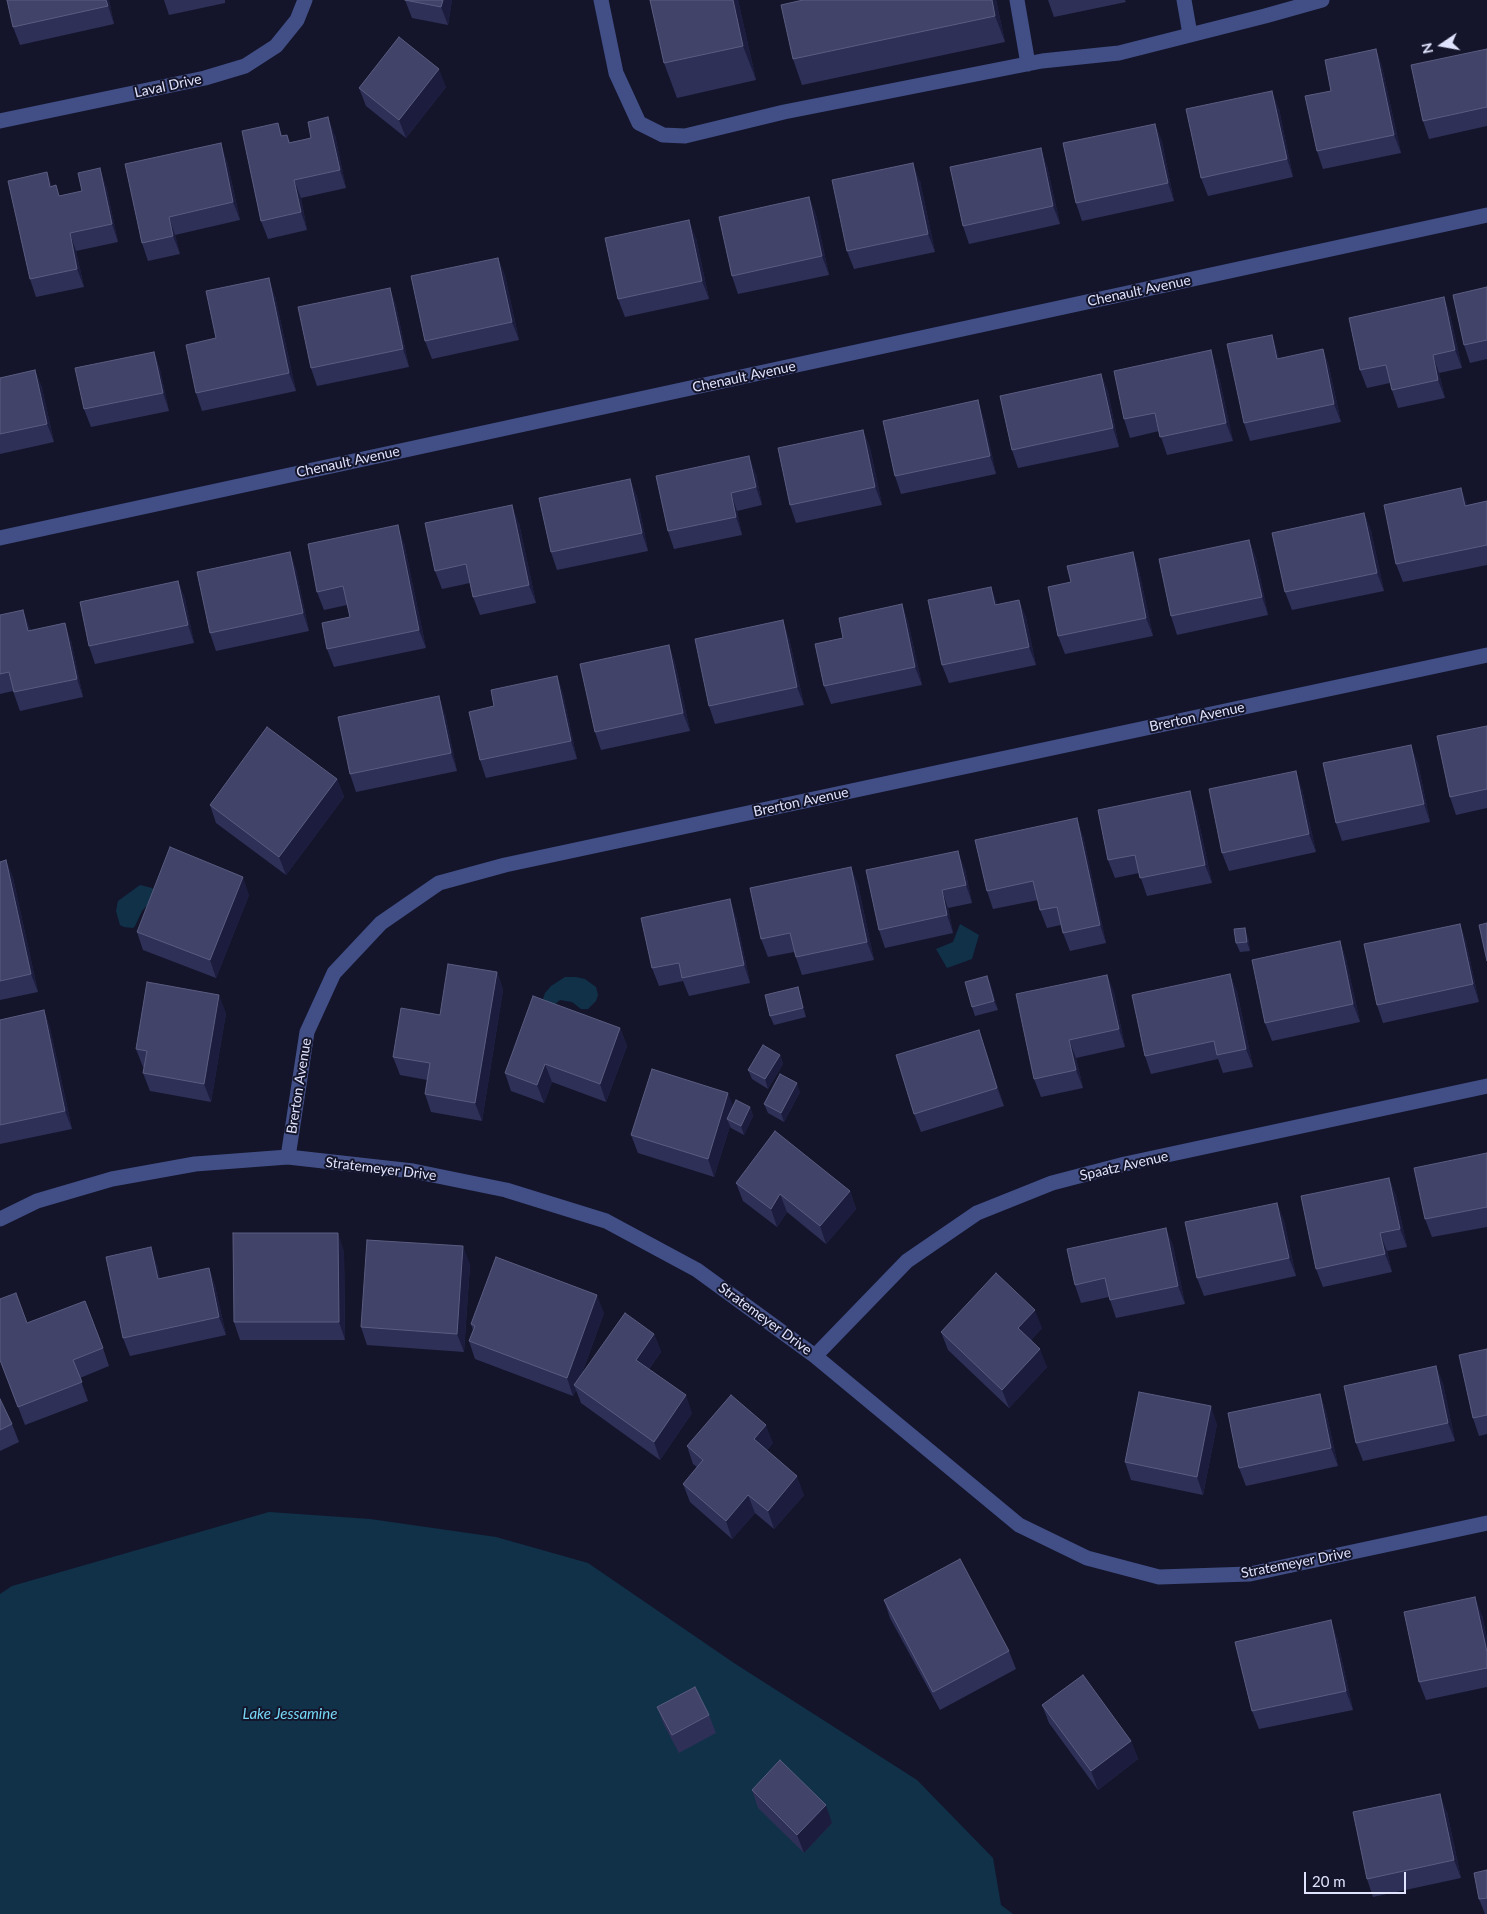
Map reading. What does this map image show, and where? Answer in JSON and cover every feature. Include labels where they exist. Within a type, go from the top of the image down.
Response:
[{"type":"street","name":"Laval Drive","points":[[0,121],[204,78],[245,66],[276,46],[297,20],[305,0]]},
{"type":"street","points":[[601,0],[616,73],[639,123],[663,135],[686,136],[784,112],[1028,64],[1119,53],[1322,0]]},
{"type":"street","points":[[1017,0],[1028,64]]},
{"type":"street","points":[[1184,0],[1190,34]]},
{"type":"street","name":"Chenault Avenue","points":[[0,538],[1487,216]]},
{"type":"street","name":"Brerton Avenue","points":[[288,1157],[307,1032],[334,973],[381,923],[439,883],[514,863],[1487,654]]},
{"type":"street","name":"Spaatz Avenue","points":[[815,1356],[907,1262],[977,1213],[1052,1183],[1125,1164],[1487,1086]]},
{"type":"street","name":"Stratemeyer Drive","points":[[0,1219],[36,1201],[112,1179],[195,1164],[288,1157],[414,1171],[506,1190],[606,1221],[697,1270],[815,1356],[1018,1525],[1087,1558],[1159,1577],[1250,1574],[1487,1523]]},
{"type":"water","points":[[140,885],[152,888],[157,894],[142,911],[133,928],[124,927],[120,925],[116,911],[118,901]]},
{"type":"water","points":[[960,924],[979,935],[972,959],[947,968],[936,949],[953,942]]},
{"type":"water","points":[[565,977],[585,979],[596,987],[598,995],[596,1001],[588,1009],[581,1009],[572,1002],[560,1000],[554,1005],[543,999],[551,986]]},
{"type":"water","name":"Lake Jessamine","points":[[269,1512],[370,1519],[496,1537],[588,1563],[734,1663],[917,1780],[993,1858],[1001,1905],[1013,1914],[0,1914],[0,1594],[12,1586]]},
{"type":"building","points":[[7,0],[106,0],[108,6],[13,27]]},
{"type":"building","points":[[405,0],[443,0],[441,7]]},
{"type":"building","points":[[650,0],[733,0],[743,46],[664,63]]},
{"type":"building","points":[[803,0],[992,0],[995,16],[793,59],[781,5]]},
{"type":"building","points":[[399,37],[439,69],[399,120],[359,88]]},
{"type":"building","points":[[1376,49],[1394,135],[1317,151],[1305,96],[1331,91],[1325,60]]},
{"type":"building","points":[[1487,49],[1487,107],[1423,121],[1411,65]]},
{"type":"building","points":[[1272,91],[1287,159],[1201,178],[1186,109]]},
{"type":"building","points":[[328,117],[340,170],[294,180],[301,212],[261,221],[242,131],[278,123],[281,136],[287,135],[289,143],[311,138],[308,122]]},
{"type":"building","points":[[1155,124],[1168,183],[1076,203],[1063,143]]},
{"type":"building","points":[[221,143],[233,202],[169,217],[173,236],[142,243],[125,164]]},
{"type":"building","points":[[1041,148],[1053,206],[963,226],[950,167]]},
{"type":"building","points":[[913,163],[928,234],[847,251],[832,180]]},
{"type":"building","points":[[100,168],[112,224],[70,233],[77,269],[30,279],[8,181],[47,172],[50,187],[56,185],[59,196],[82,191],[78,173]]},
{"type":"building","points":[[809,197],[822,256],[732,276],[719,217]]},
{"type":"building","points":[[689,220],[702,281],[618,299],[605,238]]},
{"type":"building","points":[[498,258],[512,322],[425,341],[411,276]]},
{"type":"building","points":[[269,278],[289,373],[196,393],[186,345],[216,338],[206,291]]},
{"type":"building","points":[[1487,287],[1487,340],[1464,345],[1453,295]]},
{"type":"building","points":[[390,288],[403,349],[311,368],[298,307]]},
{"type":"building","points":[[1444,297],[1455,350],[1433,355],[1438,380],[1392,390],[1386,365],[1360,370],[1349,318]]},
{"type":"building","points":[[1272,335],[1277,359],[1323,349],[1334,404],[1244,423],[1227,344]]},
{"type":"building","points":[[1211,350],[1226,423],[1160,437],[1155,413],[1124,419],[1114,371]]},
{"type":"building","points":[[154,352],[163,393],[84,409],[75,368]]},
{"type":"building","points":[[35,370],[47,424],[0,434],[0,378]]},
{"type":"building","points":[[1101,374],[1113,428],[1012,450],[1000,396]]},
{"type":"building","points":[[978,400],[990,456],[895,476],[883,421]]},
{"type":"building","points":[[863,430],[875,487],[790,505],[778,448]]},
{"type":"building","points":[[749,456],[756,487],[731,493],[736,517],[668,531],[656,476]]},
{"type":"building","points":[[630,479],[642,533],[551,552],[539,498]]},
{"type":"building","points":[[1461,488],[1465,506],[1487,501],[1487,545],[1396,564],[1384,505]]},
{"type":"building","points":[[512,505],[529,585],[473,597],[466,564],[435,571],[425,523]]},
{"type":"building","points":[[1364,513],[1377,573],[1285,592],[1272,533]]},
{"type":"building","points":[[398,525],[419,630],[327,649],[322,623],[350,617],[343,586],[317,592],[308,544]]},
{"type":"building","points":[[1249,540],[1262,597],[1171,616],[1159,559]]},
{"type":"building","points":[[290,552],[303,613],[210,633],[197,572]]},
{"type":"building","points":[[1133,552],[1146,618],[1058,636],[1048,587],[1071,582],[1067,566]]},
{"type":"building","points":[[178,581],[188,625],[89,646],[80,602]]},
{"type":"building","points":[[991,587],[995,605],[1019,600],[1029,647],[942,665],[928,600]]},
{"type":"building","points":[[902,604],[915,667],[824,686],[815,644],[843,638],[839,618]]},
{"type":"building","points":[[23,610],[28,631],[65,623],[77,679],[14,692],[9,672],[0,674],[0,615]]},
{"type":"building","points":[[783,620],[797,687],[709,706],[695,639]]},
{"type":"building","points":[[669,645],[683,713],[595,732],[580,664]]},
{"type":"building","points":[[557,676],[571,741],[480,760],[469,712],[494,706],[491,690]]},
{"type":"building","points":[[439,696],[451,753],[350,774],[338,717]]},
{"type":"building","points":[[1487,726],[1487,789],[1450,797],[1437,736]]},
{"type":"building","points":[[267,727],[337,779],[279,857],[210,805]]},
{"type":"building","points":[[1411,745],[1424,804],[1336,823],[1323,763]]},
{"type":"building","points":[[1296,771],[1309,834],[1222,853],[1209,789]]},
{"type":"building","points":[[1190,791],[1205,865],[1140,878],[1135,855],[1108,860],[1098,810]]},
{"type":"building","points":[[1077,818],[1100,925],[1063,933],[1057,907],[1040,910],[1033,881],[987,891],[975,840]]},
{"type":"building","points":[[170,847],[243,877],[210,960],[137,932]]},
{"type":"building","points":[[958,851],[966,885],[942,890],[947,915],[879,930],[866,870]]},
{"type":"building","points":[[6,860],[31,974],[0,981],[0,862]]},
{"type":"building","points":[[851,867],[867,942],[796,957],[790,933],[761,939],[750,888]]},
{"type":"building","points":[[730,899],[744,965],[682,978],[679,963],[652,968],[641,918]]},
{"type":"building","points":[[1487,923],[1487,961],[1479,925]]},
{"type":"building","points":[[1460,924],[1473,984],[1377,1005],[1364,944]]},
{"type":"building","points":[[1245,928],[1247,942],[1236,943],[1234,929]]},
{"type":"building","points":[[1340,941],[1353,1004],[1265,1023],[1252,960]]},
{"type":"building","points":[[448,964],[497,972],[475,1103],[425,1094],[430,1063],[393,1057],[401,1008],[440,1015]]},
{"type":"building","points":[[1230,974],[1246,1049],[1217,1055],[1214,1041],[1145,1056],[1132,995]]},
{"type":"building","points":[[1107,975],[1119,1029],[1069,1040],[1076,1070],[1034,1079],[1016,994]]},
{"type":"building","points":[[987,976],[994,1001],[972,1007],[965,982]]},
{"type":"building","points":[[147,982],[219,995],[204,1084],[143,1073],[147,1051],[136,1049]]},
{"type":"building","points":[[798,987],[803,1008],[770,1016],[765,995]]},
{"type":"building","points":[[533,996],[620,1028],[600,1084],[545,1064],[537,1085],[505,1073]]},
{"type":"building","points":[[44,1010],[65,1111],[0,1125],[0,1020]]},
{"type":"building","points":[[979,1030],[997,1088],[914,1114],[896,1055]]},
{"type":"building","points":[[763,1045],[780,1055],[765,1079],[748,1070]]},
{"type":"building","points":[[652,1069],[728,1093],[708,1159],[631,1135]]},
{"type":"building","points":[[780,1074],[797,1083],[781,1113],[764,1104]]},
{"type":"building","points":[[736,1100],[750,1107],[741,1126],[727,1119]]},
{"type":"building","points":[[775,1131],[850,1191],[820,1226],[780,1194],[771,1209],[736,1183]]},
{"type":"building","points":[[1487,1153],[1487,1207],[1425,1219],[1414,1168]]},
{"type":"building","points":[[1389,1178],[1400,1229],[1380,1233],[1385,1254],[1316,1269],[1301,1196]]},
{"type":"building","points":[[1277,1203],[1289,1258],[1197,1278],[1185,1222]]},
{"type":"building","points":[[1166,1228],[1178,1286],[1110,1300],[1105,1278],[1075,1285],[1067,1249]]},
{"type":"building","points":[[233,1233],[338,1233],[339,1322],[234,1322]]},
{"type":"building","points":[[367,1240],[463,1246],[457,1334],[361,1327]]},
{"type":"building","points":[[151,1247],[158,1279],[209,1268],[219,1317],[123,1338],[106,1257]]},
{"type":"building","points":[[496,1257],[597,1295],[567,1378],[469,1341],[475,1326],[471,1324]]},
{"type":"building","points":[[996,1273],[1035,1310],[1018,1328],[1040,1349],[1002,1390],[941,1332]]},
{"type":"building","points":[[16,1293],[27,1323],[85,1301],[103,1348],[73,1360],[82,1382],[18,1407],[0,1360],[0,1299]]},
{"type":"building","points":[[625,1313],[654,1334],[636,1360],[686,1395],[654,1442],[574,1385]]},
{"type":"building","points":[[1487,1349],[1487,1415],[1473,1418],[1459,1355]]},
{"type":"building","points":[[1436,1366],[1448,1423],[1356,1443],[1344,1386]]},
{"type":"building","points":[[1139,1392],[1211,1406],[1197,1477],[1125,1462]]},
{"type":"building","points":[[1320,1394],[1331,1448],[1239,1468],[1228,1413]]},
{"type":"building","points":[[731,1395],[766,1425],[754,1439],[797,1476],[768,1511],[748,1495],[726,1521],[683,1484],[703,1460],[687,1446]]},
{"type":"building","points":[[0,1399],[12,1424],[0,1430]]},
{"type":"building","points":[[960,1559],[1009,1651],[933,1692],[884,1600]]},
{"type":"building","points":[[1475,1597],[1487,1652],[1487,1668],[1419,1682],[1404,1612]]},
{"type":"building","points":[[1331,1620],[1346,1691],[1252,1711],[1235,1642]]},
{"type":"building","points":[[1083,1675],[1131,1741],[1091,1771],[1042,1705]]},
{"type":"building","points":[[695,1687],[709,1715],[672,1735],[657,1707]]},
{"type":"building","points":[[780,1760],[826,1805],[797,1835],[752,1790]]},
{"type":"building","points":[[1440,1794],[1454,1860],[1367,1879],[1353,1812]]},
{"type":"building","points":[[1487,1870],[1487,1898],[1479,1899],[1474,1873]]}]
